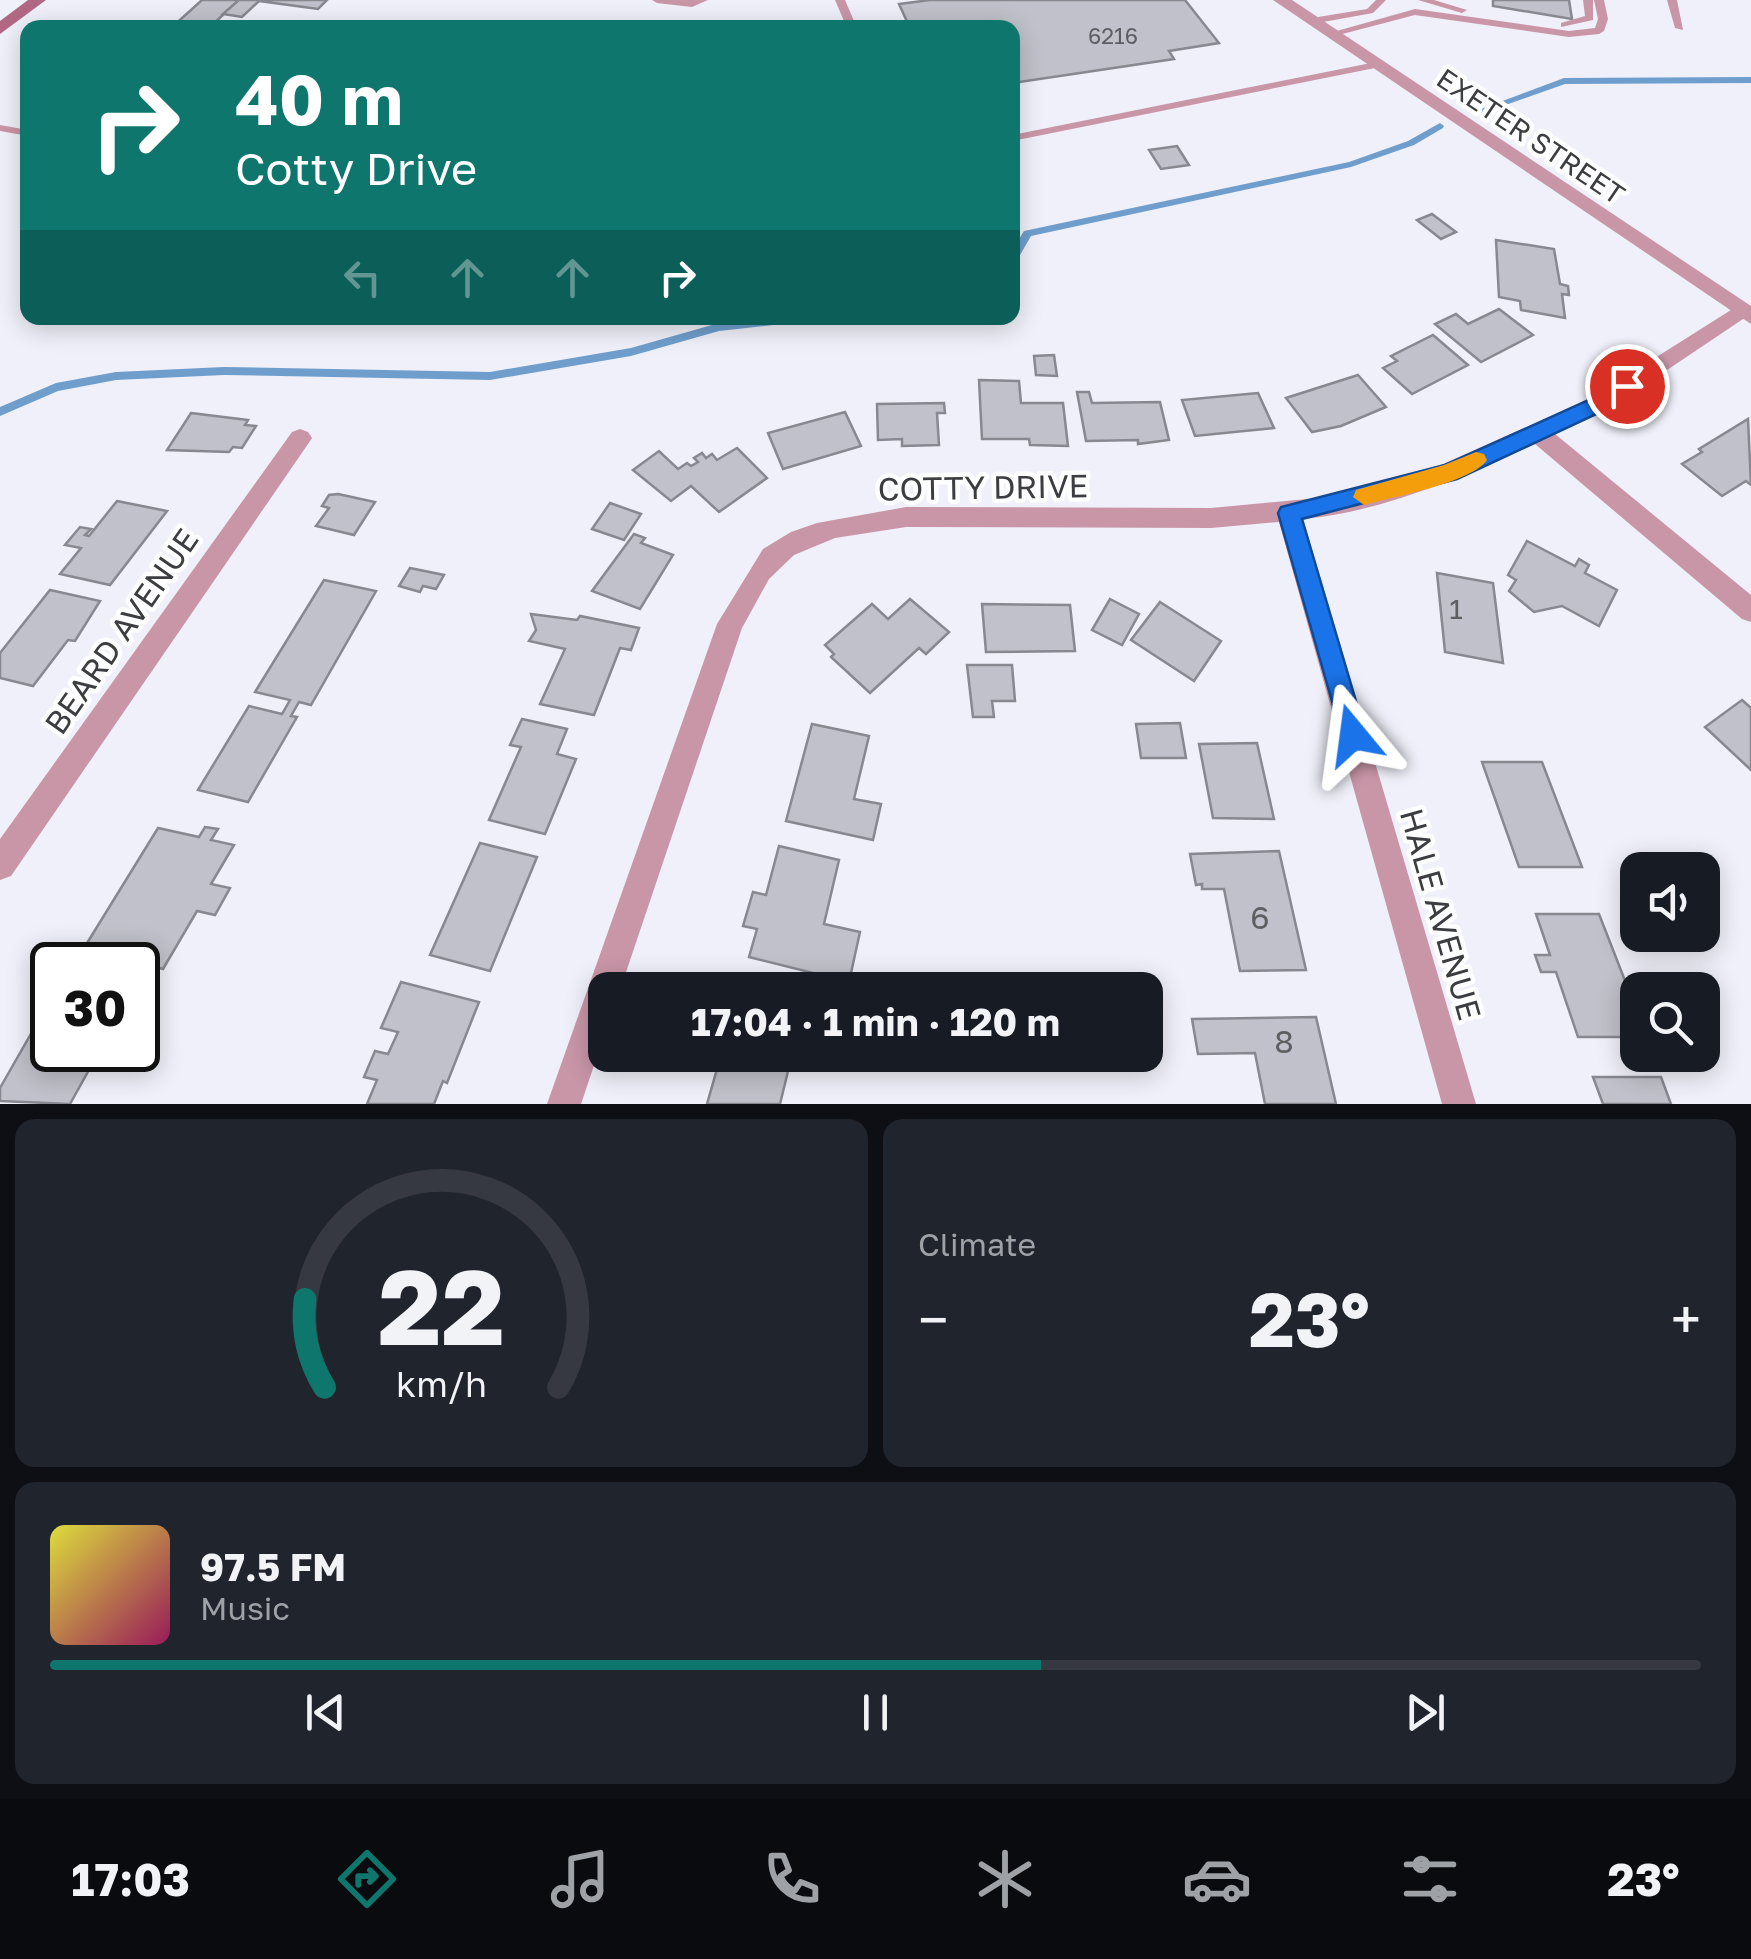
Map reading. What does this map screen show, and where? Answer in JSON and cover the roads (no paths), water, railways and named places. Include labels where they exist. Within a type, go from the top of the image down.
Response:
[{"type":"main road","points":[[0,29],[38,0]]},
{"type":"street","name":"EXETER STREET","points":[[1281,0],[1746,313]]},
{"type":"street","name":"COTTY DRIVE","points":[[564,1104],[730,624],[770,559],[789,544],[861,521],[906,518],[1211,518],[1289,513],[1449,472],[1598,404],[1746,313]]},
{"type":"street","points":[[1538,433],[1751,611]]},
{"type":"street","name":"BEARD AVENUE","points":[[0,864],[300,438]]},
{"type":"street","name":"HALE AVENUE","points":[[1289,513],[1459,1104]]},
{"type":"lane","points":[[657,0],[692,4],[703,0]]},
{"type":"lane","points":[[1312,21],[1370,10],[1381,0]]},
{"type":"lane","points":[[1423,0],[1472,13],[1564,25],[1590,18],[1588,0]]},
{"type":"lane","points":[[1331,34],[1415,12],[1569,34],[1599,31],[1603,19],[1599,0]]},
{"type":"lane","points":[[1672,0],[1680,28]]},
{"type":"lane","points":[[1020,136],[1376,65]]},
{"type":"waterway","points":[[1477,112],[1564,81],[1751,80]]},
{"type":"waterway","points":[[1020,246],[1027,233],[1351,164],[1411,143],[1440,126]]},
{"type":"waterway","points":[[0,412],[56,387],[116,376],[224,371],[490,376],[631,352],[737,325]]}]
